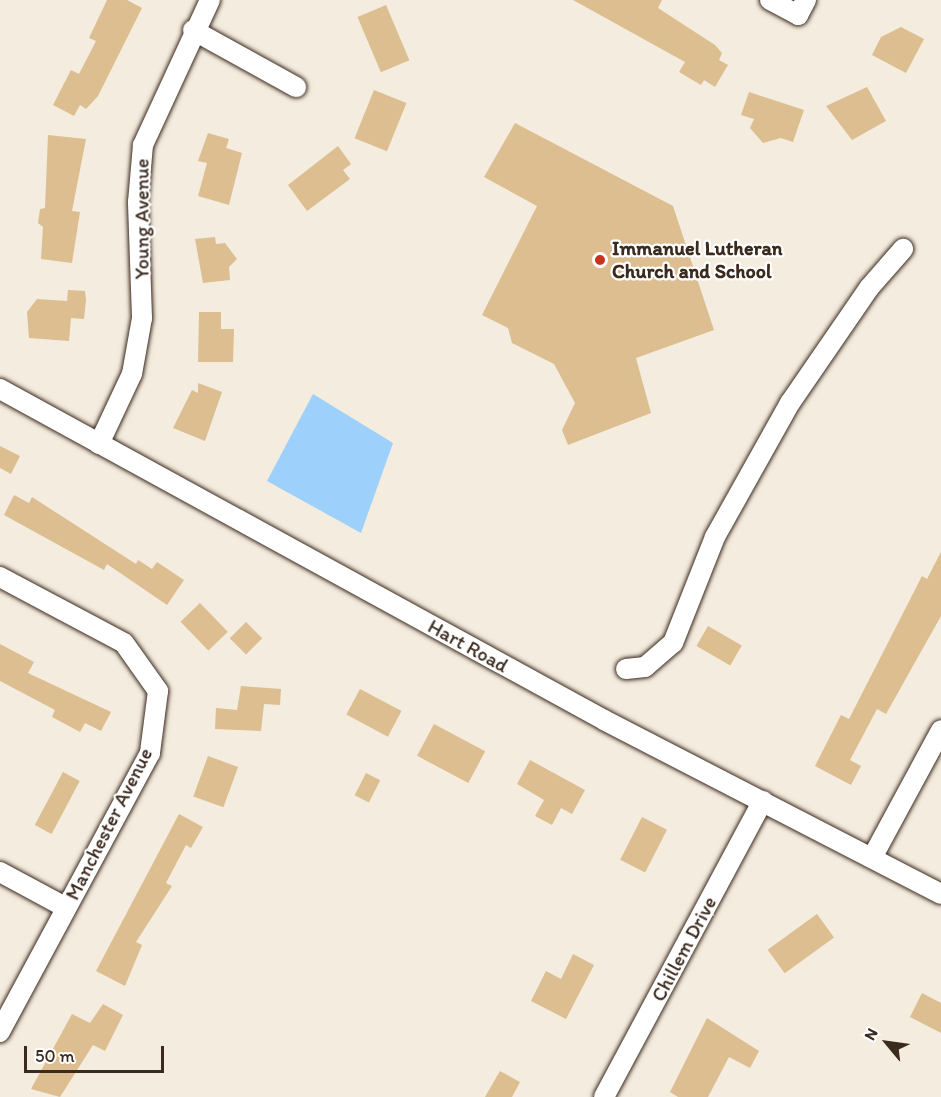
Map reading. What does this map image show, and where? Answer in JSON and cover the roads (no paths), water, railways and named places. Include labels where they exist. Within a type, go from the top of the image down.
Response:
[{"type":"street","name":"Young Avenue","points":[[99,444],[132,375],[142,318],[138,202],[143,145],[194,30],[210,0]]},
{"type":"street","points":[[770,0],[802,8]]},
{"type":"street","points":[[194,30],[296,87]]},
{"type":"street","points":[[626,669],[645,667],[673,642],[715,537],[790,403],[869,288],[903,249]]},
{"type":"street","name":"Hart Road","points":[[0,388],[604,720],[873,856],[941,894]]},
{"type":"street","name":"Manchester Avenue","points":[[0,577],[124,643],[158,691],[150,753],[65,907],[0,1032]]},
{"type":"street","points":[[873,856],[941,730]]},
{"type":"street","name":"Chillem Drive","points":[[604,1097],[763,801]]},
{"type":"street","points":[[0,872],[65,907]]},
{"type":"water","points":[[313,394],[393,443],[361,533],[267,481]]},
{"type":"place","name":"Immanuel Lutheran Church and School","points":[[600,260]]}]
